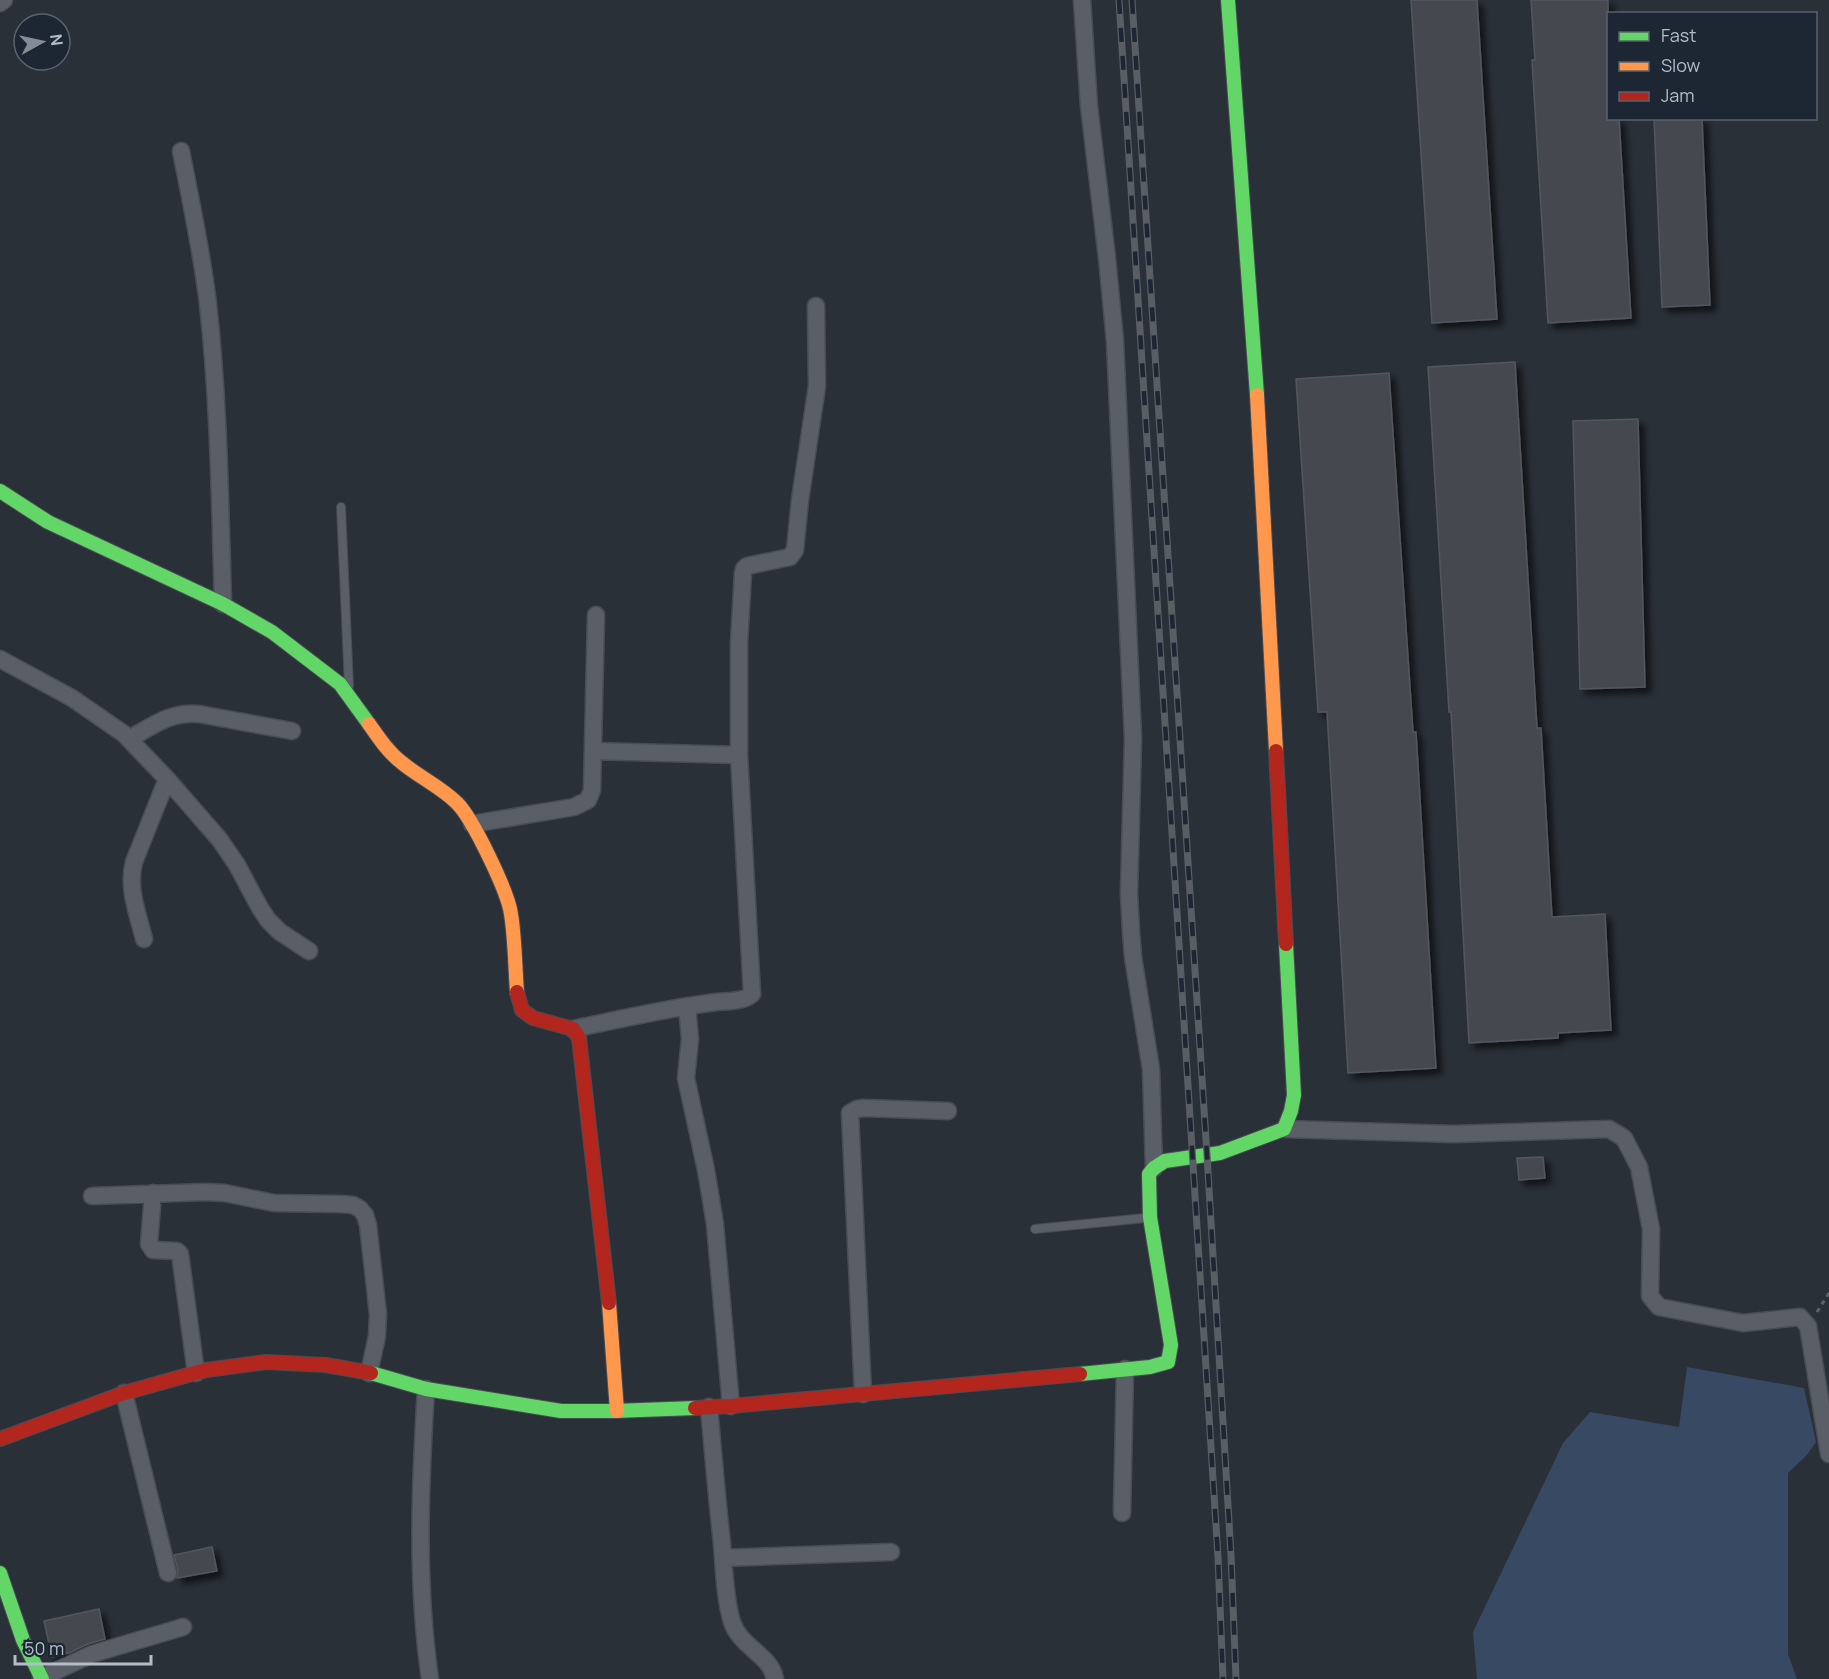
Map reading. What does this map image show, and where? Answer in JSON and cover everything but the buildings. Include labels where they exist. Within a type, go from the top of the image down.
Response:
[{"type":"main road","points":[[0,1439],[124,1393],[206,1370],[266,1362],[326,1365],[369,1373],[426,1389],[561,1411],[617,1411],[731,1406],[1125,1369],[1168,1362],[1171,1345],[1150,1217],[1149,1174],[1165,1161],[1220,1153],[1284,1130],[1294,1095],[1256,367],[1228,0]]},
{"type":"main road","points":[[0,491],[48,522],[223,604],[272,632],[340,684],[388,750],[402,763],[449,796],[459,805],[472,824],[502,886],[511,912],[517,993],[522,1010],[533,1018],[573,1029],[579,1038],[612,1330],[617,1411]]},
{"type":"main road","points":[[0,1573],[23,1640],[42,1678]]},
{"type":"street","points":[[0,3],[4,0]]},
{"type":"street","points":[[1082,0],[1089,106],[1115,341],[1133,738],[1129,894],[1133,957],[1152,1078],[1154,1168]]},
{"type":"street","points":[[181,151],[208,301],[214,363],[223,604]]},
{"type":"street","points":[[573,1029],[687,1006],[740,1000],[752,994],[739,755],[743,573],[747,566],[787,558],[792,556],[795,550],[800,500],[818,386],[816,306]]},
{"type":"street","points":[[472,824],[574,807],[588,800],[592,790],[596,615]]},
{"type":"street","points":[[0,659],[72,698],[129,739],[220,840],[268,920],[280,932],[309,951]]},
{"type":"street","points":[[129,739],[169,717],[184,713],[292,731]]},
{"type":"street","points":[[593,751],[739,755]]},
{"type":"street","points":[[144,939],[131,885],[131,873],[166,779]]},
{"type":"street","points":[[687,1006],[690,1039],[686,1078],[715,1224],[731,1406]]},
{"type":"street","points":[[863,1394],[850,1113],[864,1108],[948,1111]]},
{"type":"street","points":[[1284,1130],[1454,1134],[1609,1129],[1624,1138],[1639,1167],[1652,1228],[1650,1296],[1659,1307],[1743,1323],[1800,1317],[1808,1326],[1829,1454]]},
{"type":"street","points":[[92,1196],[205,1192],[225,1193],[274,1203],[341,1204],[353,1205],[360,1209],[368,1225],[378,1314],[377,1336],[369,1373]]},
{"type":"street","points":[[153,1193],[149,1244],[153,1250],[177,1251],[180,1254],[196,1373]]},
{"type":"street","points":[[1122,1513],[1125,1369]]},
{"type":"street","points":[[426,1389],[421,1471],[421,1554],[425,1648],[430,1679]]},
{"type":"street","points":[[124,1393],[168,1573]]},
{"type":"street","points":[[709,1407],[729,1609],[733,1625],[742,1640],[772,1668],[775,1679]]},
{"type":"street","points":[[723,1558],[891,1552]]},
{"type":"street","points":[[42,1678],[92,1654],[183,1627]]},
{"type":"lane","points":[[341,507],[350,695]]},
{"type":"lane","points":[[1035,1229],[1150,1217]]},
{"type":"water","points":[[1687,1367],[1804,1388],[1816,1442],[1807,1455],[1788,1473],[1788,1654],[1797,1679],[1477,1679],[1473,1632],[1563,1443],[1590,1412],[1679,1427]]},
{"type":"railway","points":[[1119,0],[1218,1557],[1223,1679]]},
{"type":"railway","points":[[1132,0],[1207,1155],[1231,1555],[1236,1679]]},
{"type":"traffic: fast","points":[[1228,0],[1257,395]]},
{"type":"traffic: fast","points":[[0,491],[48,522],[223,604],[272,632],[340,684],[369,724]]},
{"type":"traffic: fast","points":[[1080,1374],[1150,1367],[1168,1362],[1171,1345],[1150,1217],[1149,1174],[1165,1161],[1220,1153],[1284,1129],[1294,1095],[1286,944]]},
{"type":"traffic: fast","points":[[371,1373],[426,1389],[561,1411],[695,1408]]},
{"type":"traffic: fast","points":[[0,1573],[23,1640],[42,1679]]},
{"type":"traffic: slow","points":[[1257,395],[1276,751]]},
{"type":"traffic: slow","points":[[369,724],[396,758],[457,803],[472,824],[497,873],[511,914],[517,992]]},
{"type":"traffic: slow","points":[[609,1303],[617,1411]]},
{"type":"traffic: jam","points":[[1276,751],[1286,944]]},
{"type":"traffic: jam","points":[[517,992],[522,1010],[533,1018],[573,1029],[579,1038],[609,1303]]},
{"type":"traffic: jam","points":[[0,1439],[124,1393],[206,1370],[266,1362],[326,1365],[371,1373]]},
{"type":"traffic: jam","points":[[695,1408],[1080,1374]]}]
